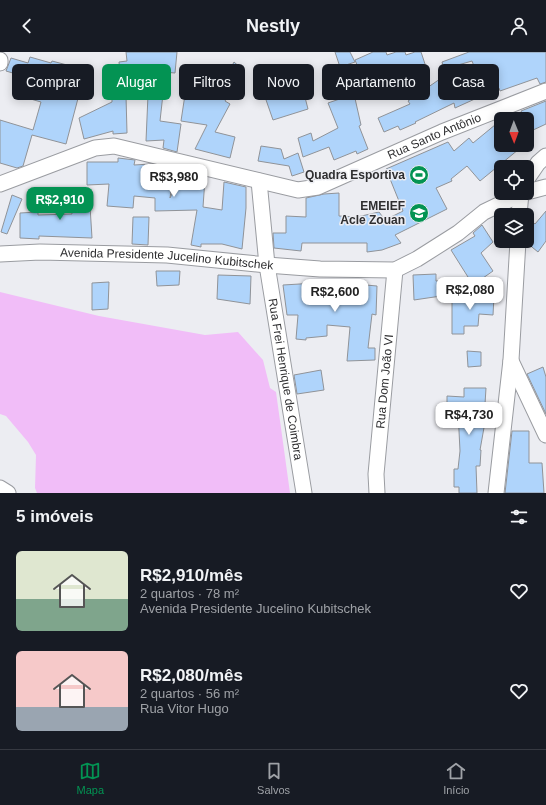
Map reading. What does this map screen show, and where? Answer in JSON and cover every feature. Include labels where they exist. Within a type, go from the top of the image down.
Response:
[{"type":"street","name":"Rua Santo Antônio","points":[[0,184],[95,148],[114,146],[298,190],[318,187],[442,132],[546,91]]},
{"type":"street","points":[[534,169],[546,156]]},
{"type":"street","name":"Rua Frei Henrique de Coimbra","points":[[259,181],[267,266],[304,493]]},
{"type":"street","points":[[534,190],[546,187]]},
{"type":"street","name":"Avenida Presidente Jucelino Kubitschek","points":[[0,254],[40,252],[167,255],[267,266],[320,269],[395,270],[458,233],[484,212],[509,200]]},
{"type":"street","points":[[496,493],[511,360],[518,248]]},
{"type":"street","name":"Rua Dom João VI","points":[[377,493],[376,474],[395,270]]},
{"type":"street","points":[[511,360],[546,435]]},
{"type":"street","points":[[0,488],[4,493]]},
{"type":"street","points":[[0,488],[8,493]]},
{"type":"shaded area","points":[[0,292],[99,316],[205,335],[238,332],[263,360],[270,388],[276,392],[290,493],[37,493],[35,488],[36,455],[28,442],[6,416],[0,414]]},
{"type":"building","points":[[126,52],[177,52],[175,73],[171,73],[171,64],[119,64],[119,62],[127,61]]},
{"type":"building","points":[[335,52],[350,52],[355,62],[349,64],[339,64]]},
{"type":"building","points":[[373,52],[386,52],[387,55],[396,52],[405,52],[406,55],[421,52],[425,64],[357,64],[355,60]]},
{"type":"building","points":[[469,52],[546,52],[546,82],[540,84],[537,78],[500,91],[499,64],[473,64],[472,61],[462,64],[443,64],[442,62]]},
{"type":"building","points":[[30,57],[51,63],[52,61],[63,64],[12,64],[12,73],[6,71],[11,58],[28,63]]},
{"type":"building","points":[[438,80],[438,100],[473,100],[455,108],[454,103],[400,130],[398,126],[384,132],[378,118],[410,104],[408,101],[409,100],[430,100],[430,86]]},
{"type":"building","points":[[34,100],[78,100],[66,144],[32,135],[23,166],[17,168],[0,163],[0,120],[33,130],[41,102]]},
{"type":"building","points":[[112,100],[126,100],[127,133],[113,134],[113,131],[84,139],[79,118],[112,102]]},
{"type":"building","points":[[148,100],[162,100],[160,121],[181,124],[177,152],[163,148],[164,140],[146,141]]},
{"type":"building","points":[[184,100],[226,100],[230,104],[215,132],[235,137],[230,158],[195,149],[207,125],[181,121]]},
{"type":"building","points":[[266,100],[306,100],[308,109],[273,120]]},
{"type":"building","points":[[337,100],[355,100],[361,125],[359,126],[368,149],[357,154],[356,151],[334,160],[329,147],[303,157],[298,138],[311,133],[313,141],[338,128],[328,103]]},
{"type":"building","points":[[546,101],[546,124],[534,130],[534,112],[521,111]]},
{"type":"building","points":[[494,126],[494,152],[515,152],[506,160],[494,160],[494,170],[480,181],[467,166],[451,179],[452,181],[436,188],[447,209],[395,235],[401,243],[382,250],[367,252],[367,243],[302,243],[301,251],[274,248],[273,233],[286,233],[286,216],[306,217],[306,198],[324,194],[339,193],[339,216],[357,217],[379,212],[385,220],[403,211],[386,169],[448,142],[454,151],[469,138],[473,143]]},
{"type":"building","points":[[261,146],[281,149],[284,159],[298,153],[304,172],[292,176],[289,166],[258,161]]},
{"type":"building","points":[[118,158],[135,160],[134,165],[151,164],[174,170],[170,198],[179,180],[205,179],[203,207],[222,210],[224,182],[246,187],[246,208],[242,249],[222,244],[201,244],[201,247],[191,245],[197,210],[155,211],[155,198],[134,196],[133,208],[107,206],[109,184],[87,185],[87,162],[118,162]]},
{"type":"building","points":[[89,190],[92,238],[39,236],[39,239],[20,238],[20,213],[38,212],[38,215],[72,214],[69,193]]},
{"type":"building","points":[[12,195],[22,199],[7,234],[1,232]]},
{"type":"building","points":[[546,211],[546,241],[538,252],[533,248],[534,223],[535,224]]},
{"type":"building","points":[[133,217],[149,217],[148,245],[132,244]]},
{"type":"building","points":[[482,225],[493,242],[481,253],[493,271],[473,285],[451,250],[475,236],[473,233]]},
{"type":"building","points":[[156,271],[180,271],[179,285],[157,286]]},
{"type":"building","points":[[436,274],[436,281],[440,281],[441,296],[414,300],[413,275]]},
{"type":"building","points":[[218,275],[251,276],[250,304],[217,299]]},
{"type":"building","points":[[109,282],[108,309],[92,310],[92,283]]},
{"type":"building","points":[[333,282],[377,286],[376,315],[372,314],[368,348],[375,348],[375,360],[347,361],[350,327],[327,325],[327,336],[306,338],[306,340],[296,339],[298,315],[287,315],[283,285]]},
{"type":"building","points":[[452,296],[494,296],[493,315],[479,314],[478,326],[464,326],[464,334],[452,334]]},
{"type":"building","points":[[467,351],[481,352],[481,366],[468,367]]},
{"type":"building","points":[[543,367],[546,377],[546,414],[527,374]]},
{"type":"building","points":[[321,370],[324,390],[297,394],[294,375]]},
{"type":"building","points":[[464,388],[486,388],[484,404],[485,422],[480,450],[480,466],[476,466],[477,493],[459,493],[459,487],[454,487],[454,469],[458,469],[460,451],[458,411],[447,411],[447,396],[464,397]]},
{"type":"building","points":[[512,431],[529,431],[529,463],[542,463],[544,493],[505,493]]},
{"type":"place","name":"Quadra Esportiva","points":[[419,175]]},
{"type":"place","name":"EMEIEF Acle Zouan","points":[[419,213]]}]
